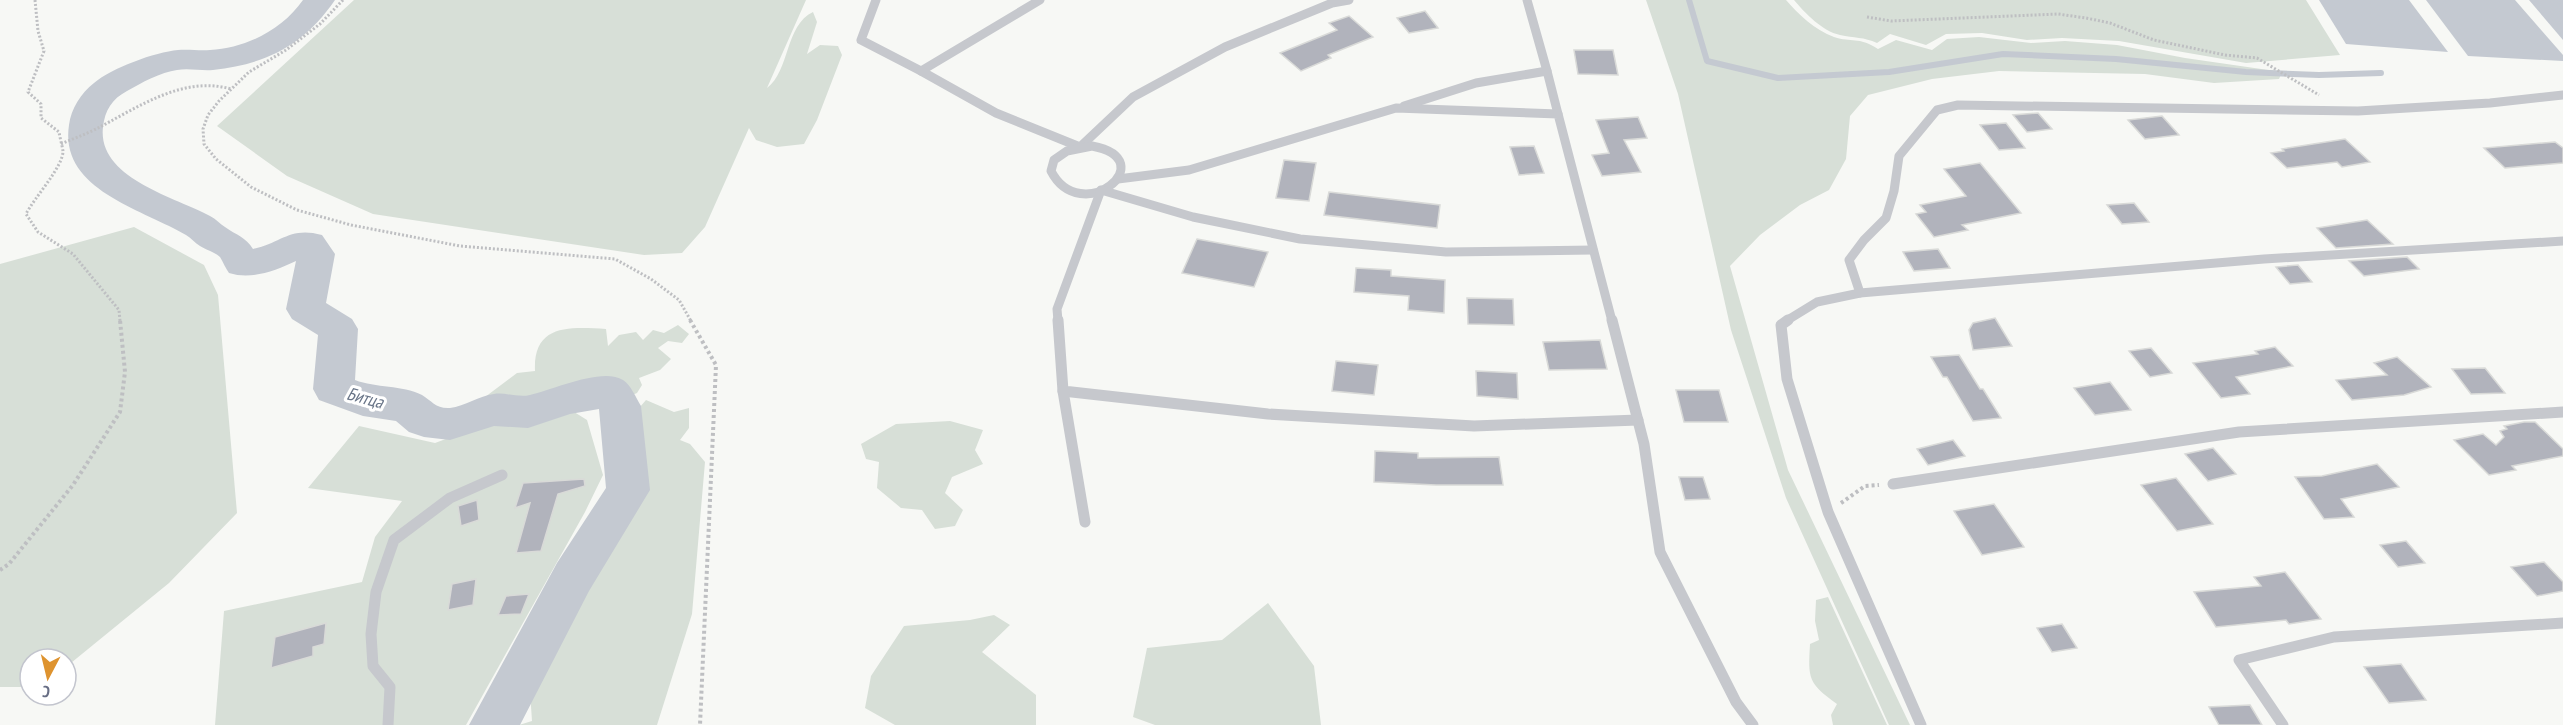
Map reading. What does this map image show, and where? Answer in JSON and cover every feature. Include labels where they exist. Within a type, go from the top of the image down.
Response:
[{"type":"lane","points":[[876,0],[861,40],[996,112],[1080,147],[1103,148],[1119,157],[1123,164],[1119,179]]},
{"type":"lane","points":[[921,71],[1040,0]]},
{"type":"lane","points":[[1349,0],[1332,3],[1225,47],[1133,97],[1080,147],[1060,155],[1051,170],[1052,178],[1057,185],[1077,193],[1101,190],[1193,218],[1300,239],[1446,252],[1593,250]]},
{"type":"lane","points":[[1527,0],[1644,444],[1660,552],[1736,702],[1753,725]]},
{"type":"lane","points":[[1085,522],[1063,391],[1057,309],[1101,190],[1119,179],[1189,170],[1476,83],[1546,71]]},
{"type":"lane","points":[[1860,293],[1849,260],[1864,240],[1886,218],[1894,191],[1899,156],[1937,110],[1958,105],[2339,110],[2490,103],[2563,94]]},
{"type":"lane","points":[[1396,108],[1558,114]]},
{"type":"lane","points":[[1921,725],[1828,512],[1787,379],[1781,325],[1806,305],[1836,296],[1860,293],[2264,259],[2563,241]]},
{"type":"lane","points":[[1063,391],[1268,414],[1474,426],[1638,420]]},
{"type":"lane","points":[[1893,484],[2239,432],[2563,412]]},
{"type":"lane","points":[[388,725],[390,687],[373,666],[371,634],[376,592],[394,540],[450,498],[502,474]]},
{"type":"lane","points":[[2283,725],[2239,660],[2334,637],[2563,623]]},
{"type":"path","points":[[0,570],[9,564],[73,485],[120,412],[125,372],[119,310],[73,254],[38,232],[26,214],[34,198],[52,177],[63,154],[59,132],[41,118],[41,104],[28,92],[44,51],[38,32],[36,0]]},
{"type":"path","points":[[343,0],[320,24],[286,50],[249,72],[231,89],[208,115],[203,129],[204,144],[216,159],[251,188],[297,210],[351,225],[460,246],[615,259],[651,279],[679,300],[716,364],[700,725]]},
{"type":"path","points":[[1867,18],[1891,21],[2058,14],[2086,18],[2110,23],[2154,40],[2225,55],[2256,58],[2323,97],[2339,110]]},
{"type":"path","points":[[62,144],[71,138],[93,131],[150,100],[181,90],[209,85],[224,85],[231,89]]},
{"type":"path","points":[[1828,512],[1865,486],[1893,484]]},
{"type":"shaded area","points":[[354,0],[806,0],[767,88],[780,71],[797,27],[813,12],[817,22],[807,54],[820,45],[838,46],[842,55],[817,120],[804,144],[777,147],[756,140],[749,128],[705,227],[682,253],[644,255],[373,214],[287,176],[217,126]]},
{"type":"shaded area","points":[[1646,0],[1786,0],[1807,21],[1827,34],[1840,39],[1865,42],[1878,49],[1896,40],[1932,50],[1947,39],[1979,37],[2031,43],[2065,41],[2117,45],[2185,58],[2282,72],[2279,79],[2214,83],[2145,74],[1999,71],[1932,79],[1868,95],[1850,116],[1846,159],[1829,190],[1800,205],[1760,235],[1730,266],[1788,470],[1910,725],[1889,725],[1786,498],[1731,330],[1678,94]]},
{"type":"shaded area","points":[[1794,0],[2306,0],[2340,55],[2246,63],[2119,41],[2062,38],[2027,40],[1982,33],[1946,34],[1926,45],[1890,34],[1877,43],[1827,30]]},
{"type":"shaded area","points":[[2319,0],[2409,0],[2448,52],[2346,44]]},
{"type":"shaded area","points":[[2426,0],[2515,0],[2563,55],[2563,61],[2468,56]]},
{"type":"shaded area","points":[[2529,0],[2563,0],[2563,40]]},
{"type":"shaded area","points":[[134,227],[204,265],[218,295],[237,513],[169,583],[78,657],[78,647],[18,647],[18,687],[0,687],[0,264]]},
{"type":"shaded area","points":[[678,325],[689,334],[682,343],[668,341],[658,348],[671,359],[660,370],[639,378],[642,385],[637,393],[630,396],[617,395],[614,388],[605,388],[599,383],[571,395],[532,406],[487,406],[481,400],[517,373],[535,371],[540,344],[556,332],[579,328],[606,329],[608,346],[619,335],[636,332],[643,340],[653,330],[664,333]]},
{"type":"shaded area","points":[[646,400],[674,412],[689,408],[689,428],[680,440],[690,444],[705,462],[692,614],[657,725],[519,725],[532,721],[529,677],[577,592],[597,569],[614,529],[636,494],[634,414]]},
{"type":"shaded area","points":[[571,410],[587,420],[603,475],[585,512],[466,725],[215,725],[224,611],[362,582],[375,537],[402,501],[308,488],[359,426],[435,443],[489,423]]},
{"type":"shaded area","points":[[950,421],[983,430],[975,450],[983,464],[952,477],[945,493],[963,510],[955,526],[935,529],[922,510],[901,508],[877,488],[879,462],[866,459],[861,444],[896,424]]},
{"type":"shaded area","points":[[1828,597],[1887,725],[1833,725],[1831,715],[1837,704],[1815,685],[1809,665],[1810,644],[1819,640],[1815,621],[1816,600]]},
{"type":"shaded area","points":[[1268,603],[1314,666],[1321,725],[1155,725],[1133,717],[1147,648],[1222,640]]},
{"type":"shaded area","points":[[994,615],[1010,625],[982,652],[1036,695],[1036,725],[895,725],[865,708],[871,676],[904,626],[970,620]]},
{"type":"building","points":[[1425,11],[1438,28],[1409,33],[1397,18]]},
{"type":"building","points":[[1349,16],[1373,37],[1328,55],[1331,58],[1301,71],[1280,53],[1337,30],[1329,23]]},
{"type":"building","points":[[1574,50],[1613,50],[1618,75],[1578,74]]},
{"type":"building","points":[[2038,113],[2052,129],[2027,132],[2013,115]]},
{"type":"building","points":[[2162,116],[2179,135],[2145,139],[2128,120]]},
{"type":"building","points":[[1638,117],[1647,138],[1624,140],[1641,172],[1602,176],[1592,155],[1609,153],[1596,120]]},
{"type":"building","points":[[2006,123],[2025,148],[1999,150],[1980,125]]},
{"type":"building","points":[[2345,139],[2370,162],[2342,167],[2337,162],[2287,168],[2271,153],[2284,151],[2282,149]]},
{"type":"building","points":[[2555,142],[2563,148],[2563,163],[2505,168],[2484,148]]},
{"type":"building","points":[[1534,146],[1544,173],[1519,175],[1510,147]]},
{"type":"building","points":[[1284,160],[1316,163],[1309,201],[1276,198]]},
{"type":"building","points":[[1980,163],[2021,213],[1962,225],[1968,230],[1934,237],[1916,214],[1926,212],[1920,205],[1966,196],[1944,169]]},
{"type":"building","points":[[1329,192],[1440,205],[1437,228],[1324,215]]},
{"type":"building","points":[[2134,203],[2149,222],[2122,224],[2107,205]]},
{"type":"building","points":[[2367,220],[2393,244],[2336,248],[2317,228]]},
{"type":"building","points":[[1197,239],[1268,252],[1254,287],[1182,273]]},
{"type":"building","points":[[1938,249],[1950,268],[1914,271],[1903,252]]},
{"type":"building","points":[[2407,257],[2419,269],[2364,276],[2349,261]]},
{"type":"building","points":[[2298,265],[2312,282],[2290,284],[2276,267]]},
{"type":"building","points":[[1356,268],[1391,270],[1391,276],[1445,280],[1444,313],[1408,310],[1409,296],[1354,292]]},
{"type":"building","points":[[1467,298],[1513,299],[1514,325],[1468,324]]},
{"type":"building","points":[[1995,318],[2012,346],[1973,350],[1969,330],[1973,323]]},
{"type":"building","points":[[1600,340],[1607,369],[1549,370],[1543,342]]},
{"type":"building","points":[[2275,347],[2293,366],[2236,377],[2250,394],[2221,398],[2193,363],[2258,354],[2255,351]]},
{"type":"building","points":[[2151,348],[2172,373],[2150,377],[2129,351]]},
{"type":"building","points":[[1959,355],[2001,418],[1973,421],[1947,377],[1943,377],[1931,357]]},
{"type":"building","points":[[2397,357],[2431,387],[2404,395],[2352,400],[2336,380],[2387,375],[2374,363]]},
{"type":"building","points":[[1336,361],[1378,365],[1374,395],[1332,391]]},
{"type":"building","points":[[2485,368],[2505,393],[2471,394],[2452,369]]},
{"type":"building","points":[[1476,371],[1517,373],[1518,399],[1477,396]]},
{"type":"building","points":[[2110,382],[2131,410],[2095,415],[2074,388]]},
{"type":"building","points":[[1676,390],[1719,390],[1728,422],[1684,422]]},
{"type":"building","points":[[2535,422],[2563,449],[2563,456],[2512,466],[2516,470],[2489,475],[2454,440],[2483,434],[2496,445],[2504,437],[2500,431],[2507,429],[2504,426]]},
{"type":"building","points":[[1953,440],[1965,456],[1928,465],[1917,449]]},
{"type":"building","points":[[2213,448],[2236,474],[2208,481],[2185,454]]},
{"type":"building","points":[[1375,451],[1418,453],[1418,458],[1499,457],[1503,485],[1374,482]]},
{"type":"building","points":[[2377,464],[2399,487],[2341,499],[2354,517],[2324,519],[2295,477],[2322,476]]},
{"type":"building","points":[[1679,477],[1703,477],[1710,499],[1685,500]]},
{"type":"building","points":[[2176,478],[2213,524],[2177,531],[2141,485]]},
{"type":"building","points":[[584,479],[585,486],[558,494],[541,551],[516,553],[530,503],[515,508],[523,483]]},
{"type":"building","points":[[477,500],[479,520],[461,526],[458,506]]},
{"type":"building","points":[[1994,504],[2024,547],[1982,555],[1954,511]]},
{"type":"building","points":[[2406,541],[2425,563],[2398,567],[2380,545]]},
{"type":"building","points":[[2544,562],[2563,582],[2563,591],[2537,596],[2511,567]]},
{"type":"building","points":[[2285,572],[2321,619],[2289,624],[2286,620],[2216,627],[2194,592],[2261,586],[2254,577]]},
{"type":"building","points":[[476,579],[473,605],[448,610],[452,584]]},
{"type":"building","points":[[529,594],[521,614],[498,615],[506,596]]},
{"type":"building","points":[[326,623],[324,644],[313,647],[313,656],[271,668],[275,637]]},
{"type":"building","points":[[2062,624],[2077,648],[2052,652],[2037,628]]},
{"type":"building","points":[[2401,664],[2426,700],[2389,703],[2364,667]]},
{"type":"building","points":[[2250,705],[2262,725],[2219,725],[2209,707]]},
{"type":"waterway","name":"Битца","points":[[319,0],[310,13],[287,35],[259,49],[228,58],[171,61],[114,84],[104,91],[92,105],[87,116],[84,138],[90,157],[103,173],[140,198],[199,226],[233,248],[242,264],[268,259],[296,245],[309,244],[316,254],[306,309],[338,329],[334,389],[363,400],[408,407],[424,421],[450,424],[494,410],[528,412],[568,399],[609,391],[620,406],[628,490],[573,577],[494,725]]},
{"type":"waterway","points":[[1689,0],[1707,61],[1778,78],[1889,72],[2003,54],[2116,59],[2246,72],[2319,75],[2381,73]]}]
